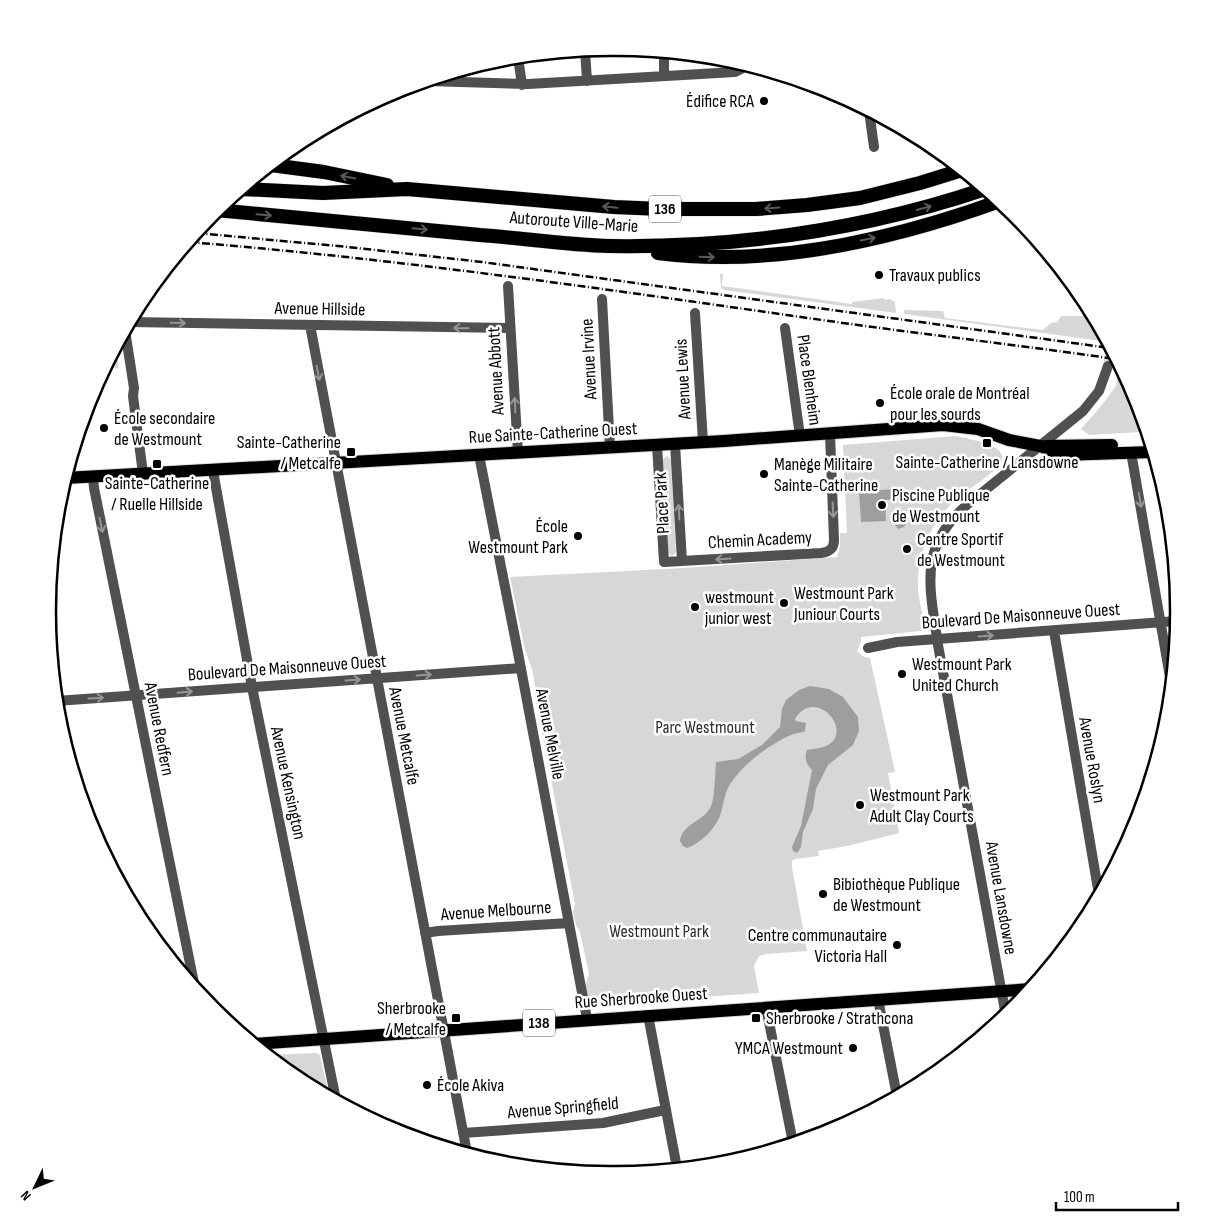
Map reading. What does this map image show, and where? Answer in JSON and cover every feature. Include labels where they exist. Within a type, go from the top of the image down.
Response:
[{"type":"highway","points":[[281,165],[324,172],[407,189]]},
{"type":"highway","name":"Autoroute Ville-Marie","points":[[251,189],[323,193],[407,189],[614,207],[756,209],[860,198],[955,172]]},
{"type":"highway","name":"Autoroute Ville-Marie","points":[[227,211],[607,246],[706,244],[799,235],[889,218],[978,191]]},
{"type":"highway","points":[[607,246],[697,257],[737,257],[790,252],[834,246],[895,234],[991,204]]},
{"type":"main road","name":"Rue Sainte-Catherine Ouest","points":[[73,478],[479,456],[955,426],[978,429],[1009,440],[1040,446],[1065,456],[1146,452]]},
{"type":"main road","name":"Rue Sainte-Catherine Ouest","points":[[1040,446],[1143,443]]},
{"type":"main road","name":"Rue Sherbrooke Ouest","points":[[263,1043],[1020,990]]},
{"type":"street","points":[[585,57],[587,81]]},
{"type":"street","points":[[664,58],[664,76]]},
{"type":"street","points":[[519,64],[522,84]]},
{"type":"street","points":[[449,81],[522,84],[736,72],[738,70]]},
{"type":"street","points":[[870,119],[874,147]]},
{"type":"street","name":"Avenue Abbott","points":[[508,286],[518,453]]},
{"type":"street","name":"Avenue Irvine","points":[[602,299],[610,448]]},
{"type":"street","name":"Avenue Lewis","points":[[695,313],[703,442]]},
{"type":"street","name":"Avenue Hillside","points":[[138,322],[510,328]]},
{"type":"street","name":"Avenue Metcalfe","points":[[310,325],[466,1147]]},
{"type":"street","name":"Place Blenheim","points":[[785,328],[800,436]]},
{"type":"street","points":[[127,341],[134,388],[133,396],[143,474]]},
{"type":"street","name":"Avenue Lansdowne","points":[[1004,1006],[937,639],[929,579],[933,556],[942,534],[963,508],[1088,406],[1099,391],[1108,366]]},
{"type":"street","name":"Chemin Academy","points":[[664,562],[828,551],[833,546],[834,540],[830,434]]},
{"type":"street","name":"Place Park","points":[[674,444],[682,561]]},
{"type":"street","name":"Place Park","points":[[656,445],[664,562]]},
{"type":"street","points":[[1132,452],[1167,661]]},
{"type":"street","name":"Avenue Melville","points":[[479,456],[587,1019]]},
{"type":"street","name":"Avenue Kensington","points":[[213,471],[252,687],[334,1091]]},
{"type":"street","name":"Avenue Redfern","points":[[93,477],[192,975]]},
{"type":"street","name":"Boulevard De Maisonneuve Ouest","points":[[868,648],[890,642],[1170,621]]},
{"type":"street","name":"Avenue Roslyn","points":[[1054,631],[1097,884]]},
{"type":"street","name":"Boulevard De Maisonneuve Ouest","points":[[64,701],[521,668]]},
{"type":"street","name":"Avenue Melbourne","points":[[425,933],[438,930],[569,923]]},
{"type":"street","points":[[878,999],[896,1089]]},
{"type":"street","points":[[766,1007],[792,1136]]},
{"type":"street","points":[[648,1015],[676,1162]]},
{"type":"street","name":"Avenue Springfield","points":[[463,1133],[603,1122],[666,1110]]},
{"type":"green space","points":[[720,274],[723,274],[722,286],[852,304],[852,302],[890,299],[895,302],[896,313],[724,290],[721,288]]},
{"type":"green space","points":[[904,310],[943,311],[945,318],[1043,330],[1051,323],[1057,322],[1061,316],[1083,316],[1083,314],[1099,341],[904,314]]},
{"type":"green space","points":[[118,358],[119,368],[112,368]]},
{"type":"green space","points":[[1118,377],[1140,432],[1089,435],[1081,429],[1116,386]]},
{"type":"green space","name":"Parc Westmount","points":[[956,436],[982,442],[981,445],[986,447],[988,444],[994,447],[1001,453],[1002,462],[993,472],[948,507],[927,540],[918,577],[918,590],[924,628],[921,631],[861,637],[857,651],[864,657],[870,658],[895,772],[888,773],[899,833],[818,851],[819,856],[792,861],[807,951],[759,956],[754,966],[759,993],[589,1005],[585,986],[589,974],[580,932],[573,913],[575,904],[534,691],[536,690],[532,669],[525,650],[510,577],[684,568],[837,557],[840,547],[840,533],[847,533],[843,445]]},
{"type":"green space","points":[[667,456],[671,460],[676,552],[672,556],[668,553],[662,460]]},
{"type":"green space","points":[[316,1053],[320,1055],[327,1087],[303,1072],[278,1055]]},
{"type":"shaded area","points":[[900,489],[900,499],[885,500],[886,521],[861,522],[859,491]]},
{"type":"shaded area","points":[[901,510],[907,514],[908,521],[904,527],[898,529],[895,525],[898,520],[897,514]]},
{"type":"shaded area","points":[[810,686],[829,689],[843,697],[858,717],[859,731],[853,745],[828,765],[816,789],[813,809],[803,832],[801,847],[797,853],[793,851],[792,847],[801,826],[812,770],[806,761],[807,750],[826,746],[834,739],[837,731],[835,722],[829,714],[822,709],[812,707],[803,710],[795,719],[796,721],[806,723],[805,731],[793,734],[775,744],[745,766],[730,784],[720,816],[711,831],[692,846],[687,848],[683,846],[680,841],[685,830],[703,816],[711,806],[716,762],[738,759],[762,745],[780,727],[782,709],[786,700],[799,690]]},
{"type":"tunnel","points":[[1108,366],[1109,359]]},
{"type":"railway","points":[[205,234],[482,262],[1102,347]]},
{"type":"railway","points":[[196,243],[427,266],[1109,358]]},
{"type":"place","name":"Édifice RCA","points":[[764,101]]},
{"type":"place","name":"Travaux publics","points":[[879,275]]},
{"type":"place","name":"École orale de Montréal pour les sourds","points":[[880,403]]},
{"type":"place","name":"École secondaire de Westmount","points":[[104,428]]},
{"type":"place","name":"Sainte-Catherine / Lansdowne","points":[[987,443]]},
{"type":"place","name":"Sainte-Catherine / Metcalfe","points":[[351,452]]},
{"type":"place","name":"Sainte-Catherine / Ruelle Hillside","points":[[157,464]]},
{"type":"place","name":"Manège Militaire Sainte-Catherine","points":[[764,474]]},
{"type":"place","name":"Piscine Publique de Westmount","points":[[882,505]]},
{"type":"place","name":"École Westmount Park","points":[[578,536]]},
{"type":"place","name":"Centre Sportif de Westmount","points":[[907,549]]},
{"type":"place","name":"Westmount Park Juniour Courts","points":[[784,603]]},
{"type":"place","name":"westmount junior west","points":[[695,607]]},
{"type":"place","name":"Westmount Park United Church","points":[[902,674]]},
{"type":"place","name":"Westmount Park Adult Clay Courts","points":[[860,805]]},
{"type":"place","name":"Bibiothèque Publique de Westmount","points":[[823,894]]},
{"type":"place","name":"Centre communautaire Victoria Hall","points":[[897,945]]},
{"type":"place","name":"Sherbrooke / Metcalfe","points":[[456,1018]]},
{"type":"place","name":"Sherbrooke / Strathcona","points":[[756,1018]]},
{"type":"place","name":"YMCA Westmount","points":[[853,1048]]},
{"type":"place","name":"École Akiva","points":[[427,1085]]},
{"type":"park label","name":"Westmount Park","points":[[659,931]]}]
